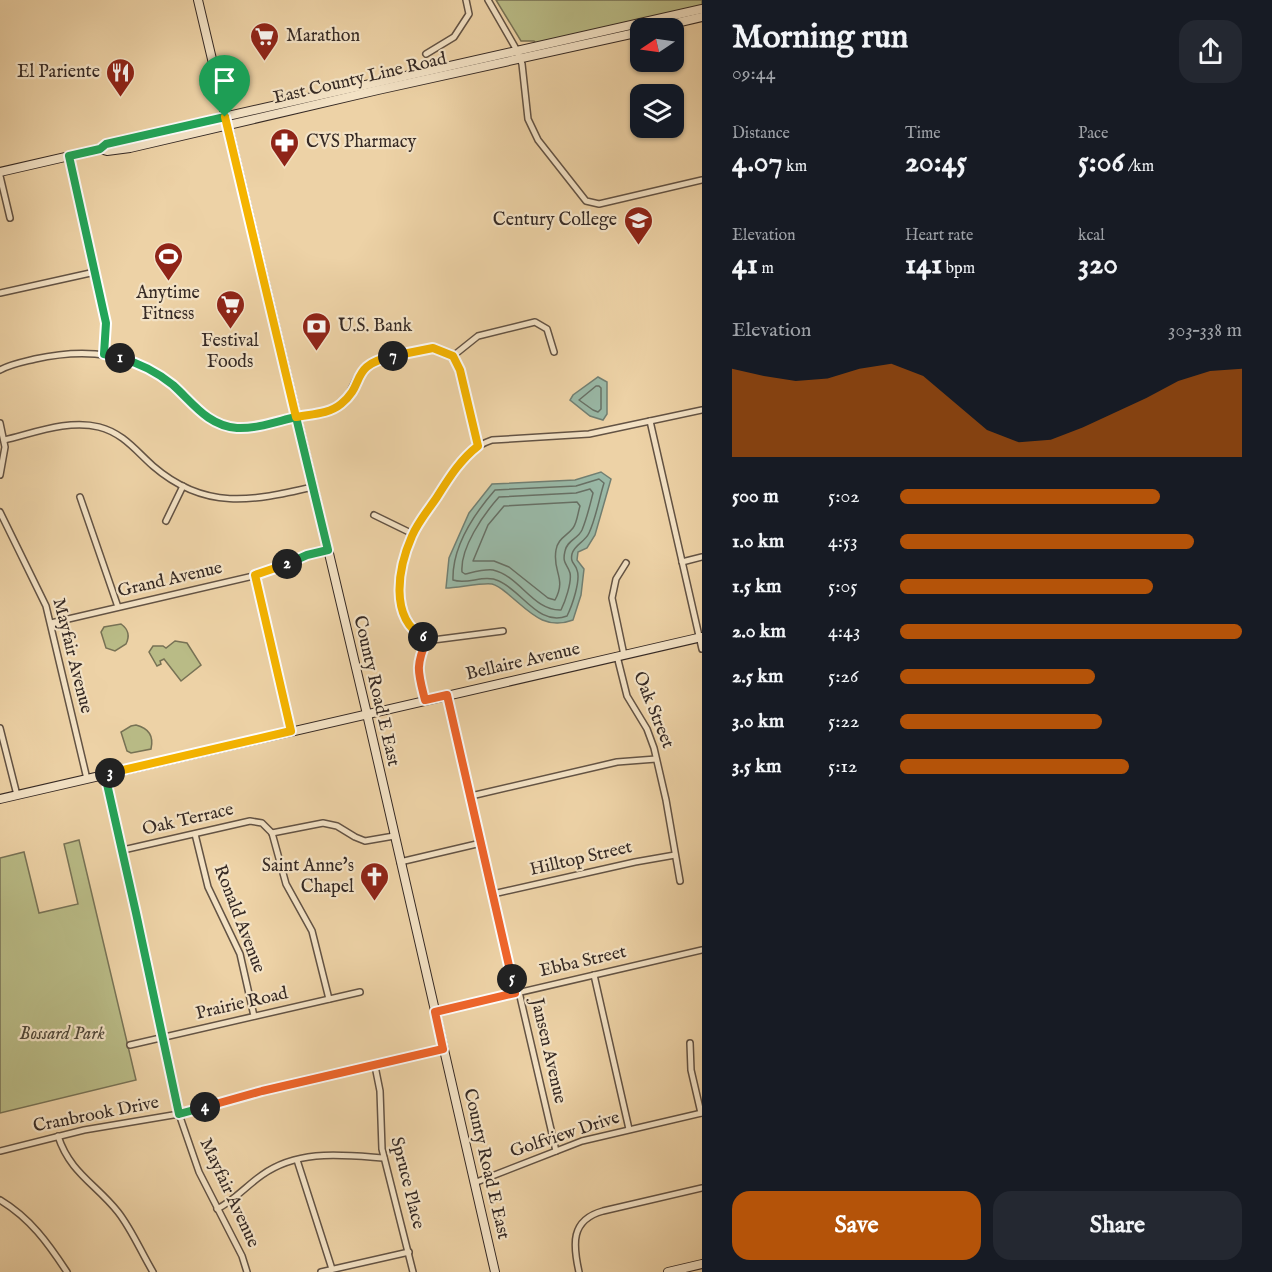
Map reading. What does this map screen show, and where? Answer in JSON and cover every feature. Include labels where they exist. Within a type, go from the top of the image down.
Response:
[{"type":"main road","name":"County Road E East","points":[[198,0],[367,714],[495,1272]]},
{"type":"main road","points":[[519,55],[702,9]]},
{"type":"main road","points":[[684,22],[702,18]]},
{"type":"main road","points":[[519,55],[630,34]]},
{"type":"main road","name":"East County Line Road","points":[[0,174],[100,149],[106,144],[226,121],[519,55]]},
{"type":"main road","name":"Bellaire Avenue","points":[[0,799],[701,637]]},
{"type":"main road","points":[[668,1272],[702,1264]]},
{"type":"street","points":[[426,54],[454,37],[469,14],[465,0]]},
{"type":"street","points":[[488,0],[519,55],[524,72],[528,119],[538,141],[586,201],[598,204],[702,180]]},
{"type":"street","points":[[69,156],[106,323],[104,354]]},
{"type":"street","points":[[0,174],[10,218]]},
{"type":"street","points":[[0,293],[95,272]]},
{"type":"street","points":[[453,356],[478,336],[531,323],[540,323],[547,329],[554,352]]},
{"type":"street","points":[[0,370],[17,363],[63,353],[104,354],[153,371],[206,417],[222,425],[247,428],[327,412],[341,404],[352,391],[360,374],[375,361],[426,349],[441,350],[453,356],[460,370],[478,446]]},
{"type":"street","points":[[503,631],[439,641],[427,639],[410,627],[400,607],[402,575],[413,534],[455,468],[478,446],[501,438],[590,434],[702,410]]},
{"type":"street","points":[[650,421],[702,649]]},
{"type":"street","points":[[0,423],[5,456],[0,475]]},
{"type":"street","points":[[4,440],[72,425],[101,427],[126,440],[160,472],[183,486],[219,498],[245,500],[272,497],[313,487]]},
{"type":"street","points":[[166,521],[183,486]]},
{"type":"street","points":[[80,497],[118,607]]},
{"type":"street","name":"Mayfair Avenue","points":[[0,512],[41,594],[51,623],[87,779]]},
{"type":"street","points":[[374,515],[413,534]]},
{"type":"street","name":"Grand Avenue","points":[[51,623],[255,575],[307,555],[328,550]]},
{"type":"street","points":[[682,562],[702,557]]},
{"type":"street","name":"Oak Street","points":[[626,563],[616,579],[612,598],[627,696],[647,729],[656,759],[680,881]]},
{"type":"street","points":[[255,575],[291,731]]},
{"type":"street","points":[[425,700],[418,660],[427,639]]},
{"type":"street","name":"Jansen Avenue","points":[[447,695],[556,1151]]},
{"type":"street","points":[[0,728],[17,795]]},
{"type":"street","points":[[471,796],[617,762],[656,759]]},
{"type":"street","name":"Mayfair Avenue","points":[[105,775],[179,1114],[199,1172],[242,1256],[247,1272]]},
{"type":"street","name":"Oak Terrace","points":[[123,850],[250,820],[262,823],[272,833]]},
{"type":"street","points":[[328,999],[312,931],[280,870],[272,833],[323,823],[337,826],[365,841],[394,836]]},
{"type":"street","name":"Ronald Avenue","points":[[195,834],[208,887],[242,960],[254,1016]]},
{"type":"street","points":[[400,862],[481,843]]},
{"type":"street","name":"Hilltop Street","points":[[493,894],[675,855]]},
{"type":"street","name":"Ebba Street","points":[[435,1012],[702,950]]},
{"type":"street","points":[[594,975],[629,1129]]},
{"type":"street","name":"Prairie Road","points":[[130,1045],[360,992]]},
{"type":"street","points":[[690,1043],[691,1070],[701,1113]]},
{"type":"street","name":"Cranbrook Drive","points":[[0,1151],[104,1126],[179,1114],[262,1091],[443,1049]]},
{"type":"street","name":"Spruce Place","points":[[375,1066],[380,1091],[380,1142],[413,1272]]},
{"type":"street","name":"Golfview Drive","points":[[474,1183],[582,1141],[701,1113]]},
{"type":"street","points":[[58,1136],[70,1163],[124,1220],[153,1272]]},
{"type":"street","points":[[218,1209],[234,1200],[271,1170],[297,1160],[327,1154],[384,1158]]},
{"type":"street","points":[[297,1160],[332,1269]]},
{"type":"street","points":[[579,1272],[574,1252],[575,1237],[581,1225],[591,1216],[603,1210],[702,1188]]},
{"type":"street","points":[[0,1200],[32,1224],[67,1272]]},
{"type":"street","points":[[321,1272],[408,1252]]},
{"type":"green space","points":[[496,0],[702,0],[702,9],[663,18],[630,18],[630,26],[539,47],[534,41],[521,41]]},
{"type":"green space","points":[[121,624],[128,633],[126,644],[115,651],[106,648],[101,632],[104,627]]},
{"type":"green space","points":[[175,641],[187,643],[201,665],[181,681],[164,659],[157,666],[149,652],[153,646],[166,648]]},
{"type":"green space","points":[[136,725],[149,733],[152,740],[151,749],[131,753],[127,751],[121,732]]},
{"type":"green space","name":"Bossard Park","points":[[79,840],[136,1080],[0,1113],[0,858],[24,852],[39,913],[78,904],[64,844]]},
{"type":"water","points":[[598,377],[607,382],[607,414],[603,420],[590,416],[570,400],[573,395]]},
{"type":"water","points":[[601,472],[611,479],[595,535],[587,548],[578,552],[577,560],[584,569],[581,595],[573,620],[554,623],[538,618],[492,584],[446,588],[449,558],[469,513],[492,484],[575,480]]},
{"type":"place","name":"Marathon","points":[[265,62]]},
{"type":"place","name":"El Pariente","points":[[121,98]]},
{"type":"place","name":"CVS Pharmacy","points":[[285,168]]},
{"type":"place","name":"Century College","points":[[638,246]]},
{"type":"place","name":"Anytime Fitness","points":[[168,282]]},
{"type":"place","name":"Festival Foods","points":[[230,330]]},
{"type":"place","name":"U.S. Bank","points":[[317,352]]},
{"type":"place","name":"Saint Anne's Chapel","points":[[375,902]]},
{"type":"route","points":[[225,117],[106,144],[100,149],[69,156],[106,323],[104,354],[123,358],[153,371],[185,396],[206,417],[222,425],[247,428],[296,417],[328,550],[307,555],[255,575],[291,731],[105,775],[179,1114],[262,1091],[443,1049],[435,1012],[515,993],[447,695],[425,700],[418,660],[427,639],[410,627],[400,607],[400,583],[404,560],[413,534],[455,468],[478,446],[459,364],[453,356],[433,348],[381,359],[364,369],[352,391],[341,404],[327,412],[296,417],[225,117]]}]
